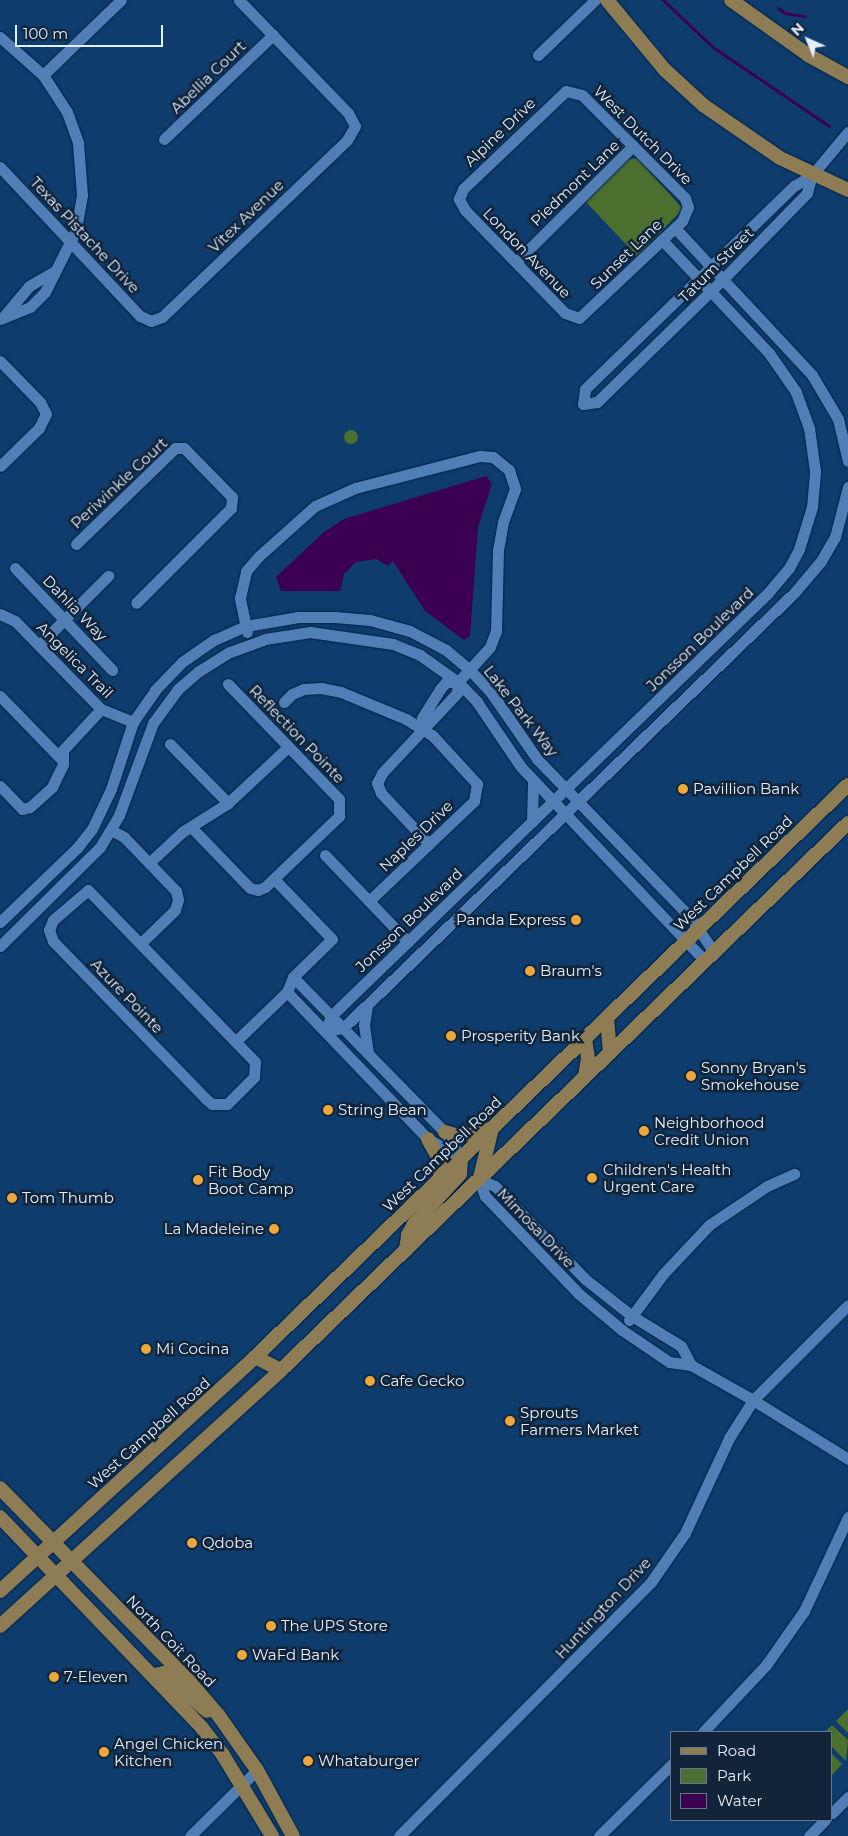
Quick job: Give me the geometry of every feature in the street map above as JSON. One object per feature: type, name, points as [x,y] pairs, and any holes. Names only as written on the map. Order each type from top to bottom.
[{"type":"main road","points":[[606,0],[665,70],[703,105],[759,145],[812,175],[848,190]]},
{"type":"main road","points":[[730,0],[808,55],[848,77]]},
{"type":"main road","name":"West Campbell Road","points":[[0,1591],[255,1357],[848,785]]},
{"type":"main road","points":[[0,1626],[55,1574],[282,1370],[848,823]]},
{"type":"main road","points":[[607,1018],[610,1053]]},
{"type":"main road","points":[[585,1039],[588,1052],[585,1076]]},
{"type":"main road","points":[[445,1132],[460,1136],[492,1128],[480,1179]]},
{"type":"main road","points":[[428,1139],[441,1162],[440,1179],[460,1174],[480,1179]]},
{"type":"main road","points":[[406,1250],[408,1235],[414,1224],[460,1174],[461,1158],[483,1164],[498,1162]]},
{"type":"main road","points":[[255,1357],[282,1370]]},
{"type":"main road","points":[[255,1357],[270,1380]]},
{"type":"main road","name":"North Coit Road","points":[[0,1488],[189,1680],[219,1716],[256,1770],[293,1836]]},
{"type":"main road","points":[[0,1517],[154,1675],[202,1728],[242,1785],[272,1836]]},
{"type":"main road","points":[[154,1675],[164,1673],[205,1710],[219,1716]]},
{"type":"street","points":[[43,75],[122,0]]},
{"type":"street","points":[[239,0],[273,35]]},
{"type":"street","points":[[538,55],[595,0]]},
{"type":"street","name":"Vitex Avenue","points":[[152,321],[162,317],[347,140],[355,126],[348,113],[273,35]]},
{"type":"street","name":"Abellia Court","points":[[164,140],[273,35]]},
{"type":"street","points":[[0,37],[43,75],[67,112],[80,159],[82,195],[70,242],[53,272],[50,284],[38,301],[20,312],[2,318]]},
{"type":"street","name":"West Dutch Drive","points":[[570,91],[582,95],[685,198],[688,208]]},
{"type":"street","name":"Alpine Drive","points":[[460,201],[463,189],[560,95],[570,91]]},
{"type":"street","name":"Tatum Street","points":[[812,175],[807,193],[722,280],[597,402],[584,404],[585,389],[712,268],[794,186],[812,175],[848,132]]},
{"type":"street","name":"Piedmont Lane","points":[[516,262],[633,146]]},
{"type":"street","name":"Texas Pistache Drive","points":[[0,167],[140,316],[152,321]]},
{"type":"street","name":"London Avenue","points":[[460,201],[565,313],[579,318]]},
{"type":"street","name":"Sunset Lane","points":[[579,318],[675,228],[688,208]]},
{"type":"street","points":[[675,228],[800,361],[822,389],[838,419],[848,461]]},
{"type":"street","name":"Jonsson Boulevard","points":[[325,1031],[331,1016],[780,580],[799,549],[812,507],[815,471],[809,428],[786,374],[662,240]]},
{"type":"street","points":[[2,318],[29,286],[53,272]]},
{"type":"street","points":[[618,357],[630,370]]},
{"type":"street","points":[[0,360],[40,402],[46,414],[39,428],[0,466]]},
{"type":"street","name":"Periwinkle Court","points":[[76,544],[175,448],[184,448],[232,497],[231,508],[136,603]]},
{"type":"street","points":[[251,643],[240,598],[246,571],[259,556],[315,506],[355,488],[480,456],[493,457],[509,470],[515,489],[503,522],[498,550],[496,631],[490,647],[458,682],[446,682],[440,690],[422,718],[424,728]]},
{"type":"street","points":[[325,1031],[343,1028],[367,1006],[794,593],[815,569],[834,537],[848,487]]},
{"type":"street","name":"Dahlia Way","points":[[15,568],[66,619],[112,670]]},
{"type":"street","points":[[39,645],[108,576]]},
{"type":"street","points":[[780,580],[794,593]]},
{"type":"street","name":"Angelica Trail","points":[[0,614],[15,621],[101,709],[133,722]]},
{"type":"street","name":"Lake Park Way","points":[[0,922],[77,848],[92,829],[111,789],[133,722],[155,690],[182,662],[214,640],[246,626],[298,617],[370,620],[423,637],[469,669],[508,716],[527,746],[578,802],[700,928],[709,956]]},
{"type":"street","name":"Lake Park Way","points":[[0,946],[83,868],[111,830],[125,801],[142,746],[165,705],[199,671],[251,643],[310,632],[375,640],[420,655],[458,682],[477,702],[533,780],[687,940],[709,956]]},
{"type":"street","name":"Reflection Pointe","points":[[228,684],[339,799],[341,807],[339,816],[274,879]]},
{"type":"street","points":[[284,702],[292,694],[304,688],[328,689],[342,692],[424,728]]},
{"type":"street","points":[[0,696],[62,760]]},
{"type":"street","points":[[0,786],[22,809],[30,807],[52,787],[62,760],[63,750],[101,709]]},
{"type":"street","points":[[424,728],[382,773],[378,783],[381,793],[430,844]]},
{"type":"street","name":"Naples Drive","points":[[369,901],[474,801],[478,788],[473,778],[424,728]]},
{"type":"street","points":[[170,744],[228,803]]},
{"type":"street","points":[[149,863],[174,838],[228,803],[288,746]]},
{"type":"street","points":[[532,822],[533,780]]},
{"type":"street","points":[[111,830],[133,847],[176,891],[178,900],[176,910],[141,943],[236,1041],[287,992],[293,977],[332,940],[274,879],[258,890],[250,888],[192,828]]},
{"type":"street","points":[[325,855],[408,942]]},
{"type":"street","name":"Azure Pointe","points":[[141,943],[88,890],[53,920],[49,930],[53,941],[212,1104],[227,1104],[254,1077],[256,1062],[236,1041]]},
{"type":"street","points":[[447,904],[458,917]]},
{"type":"street","points":[[293,977],[445,1132],[461,1158]]},
{"type":"street","points":[[287,992],[428,1139],[461,1158]]},
{"type":"street","points":[[367,1006],[364,1025],[368,1054]]},
{"type":"street","points":[[382,1092],[397,1083]]},
{"type":"street","points":[[622,1330],[663,1274],[710,1225],[767,1186],[794,1174]]},
{"type":"street","name":"Mimosa Drive","points":[[480,1179],[495,1186],[585,1280],[632,1316],[681,1346],[691,1365]]},
{"type":"street","name":"Mimosa Drive","points":[[480,1179],[485,1196],[560,1274],[622,1330],[669,1362],[691,1365],[753,1400],[848,1460]]},
{"type":"street","points":[[560,1274],[564,1258]]},
{"type":"street","name":"Huntington Drive","points":[[399,1836],[651,1582],[685,1534],[729,1438],[753,1400],[848,1305]]},
{"type":"street","points":[[705,1731],[766,1664],[804,1612],[848,1516]]},
{"type":"street","points":[[599,1836],[670,1766]]},
{"type":"street","points":[[190,1836],[256,1770]]},
{"type":"street","points":[[833,1812],[848,1797]]},
{"type":"street","points":[[809,1836],[824,1821]]},
{"type":"green space","points":[[637,158],[683,209],[637,256],[586,202],[628,160]]},
{"type":"green space","points":[[348,430],[354,430],[358,437],[354,444],[348,444],[344,440],[344,434]]},
{"type":"green space","points":[[848,1709],[848,1733],[836,1721]]},
{"type":"green space","points":[[832,1725],[848,1740],[846,1761],[833,1748],[833,1731],[826,1731]]},
{"type":"green space","points":[[833,1755],[842,1764],[833,1774]]},
{"type":"water","points":[[486,476],[492,484],[478,527],[470,636],[464,640],[425,611],[393,561],[388,566],[376,559],[356,562],[344,574],[340,591],[281,591],[276,577],[324,532],[344,519]]},
{"type":"waterway","points":[[663,0],[714,48],[829,126]]},
{"type":"waterway","points":[[778,8],[785,13],[805,16]]},
{"type":"place","name":"Pavillion Bank","points":[[683,789]]},
{"type":"place","name":"Panda Express","points":[[576,920]]},
{"type":"place","name":"Braum's","points":[[530,971]]},
{"type":"place","name":"Prosperity Bank","points":[[451,1036]]},
{"type":"place","name":"Sonny Bryan's Smokehouse","points":[[691,1076]]},
{"type":"place","name":"String Bean","points":[[328,1110]]},
{"type":"place","name":"Neighborhood Credit Union","points":[[644,1131]]},
{"type":"place","name":"Children's Health Urgent Care","points":[[592,1178]]},
{"type":"place","name":"Fit Body Boot Camp","points":[[198,1180]]},
{"type":"place","name":"Tom Thumb","points":[[12,1198]]},
{"type":"place","name":"La Madeleine","points":[[274,1229]]},
{"type":"place","name":"Mi Cocina","points":[[146,1349]]},
{"type":"place","name":"Cafe Gecko","points":[[370,1381]]},
{"type":"place","name":"Sprouts Farmers Market","points":[[510,1421]]},
{"type":"place","name":"Qdoba","points":[[192,1543]]},
{"type":"place","name":"The UPS Store","points":[[271,1626]]},
{"type":"place","name":"WaFd Bank","points":[[242,1655]]},
{"type":"place","name":"7-Eleven","points":[[54,1677]]},
{"type":"place","name":"Angel Chicken Kitchen","points":[[104,1752]]},
{"type":"place","name":"Whataburger","points":[[308,1761]]}]
